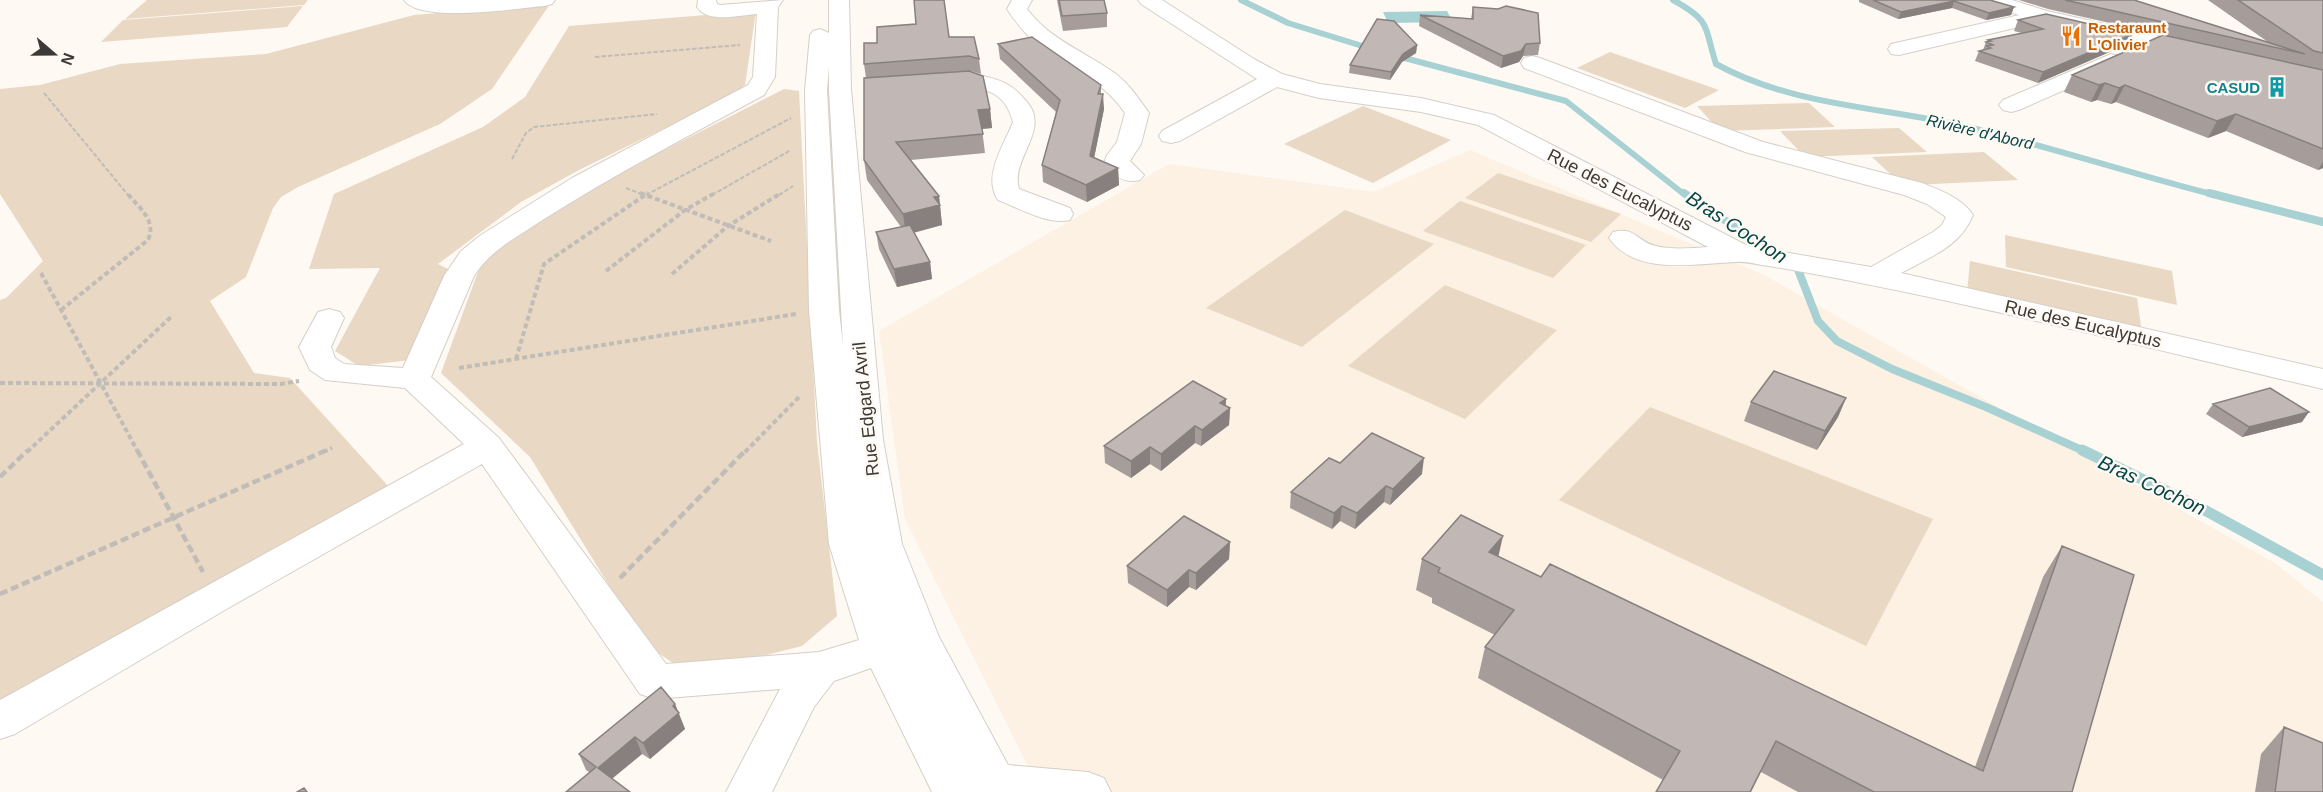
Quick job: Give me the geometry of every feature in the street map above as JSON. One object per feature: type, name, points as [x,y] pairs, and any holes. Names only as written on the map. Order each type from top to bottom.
[{"type":"street","points":[[414,0],[422,5],[448,7],[545,0]]},
{"type":"street","name":"Rue Edgard Avril","points":[[822,0],[840,89],[807,316],[848,544],[900,643],[982,789]]},
{"type":"street","name":"Rue Edgard Avril","points":[[839,0],[840,89],[866,440],[900,643]]},
{"type":"street","points":[[1022,0],[1017,9],[1032,29],[1113,80],[1128,95],[1137,113],[1129,144],[1119,155],[1117,163],[1131,176]]},
{"type":"street","name":"Rue des Eucalyptus","points":[[1148,0],[1246,64],[1274,79],[1319,91],[1454,111],[1486,120],[1740,253],[1875,276],[2323,379]]},
{"type":"street","points":[[1991,0],[2042,16],[2211,54]]},
{"type":"street","points":[[414,379],[459,276],[471,257],[491,241],[581,184],[756,90],[764,77],[770,3],[719,11],[707,7],[707,1]]},
{"type":"street","points":[[1899,49],[2042,16]]},
{"type":"street","points":[[2011,105],[2156,41]]},
{"type":"street","points":[[1532,63],[1754,147],[1913,189],[1936,198],[1960,215],[1954,229],[1943,237],[1875,276]]},
{"type":"street","points":[[1171,136],[1274,79]]},
{"type":"street","points":[[919,83],[971,80],[992,85],[1007,93],[1022,111],[1025,122],[1003,179],[1007,194],[1059,214]]},
{"type":"street","points":[[1623,238],[1642,252],[1658,255],[1699,256],[1740,253]]},
{"type":"street","points":[[329,318],[315,347],[321,363],[336,373],[414,379],[487,446],[655,682],[819,669],[900,643]]},
{"type":"street","points":[[0,721],[487,446]]},
{"type":"street","points":[[749,792],[798,696],[819,669]]},
{"type":"street","points":[[982,789],[1088,792]]},
{"type":"path","points":[[595,57],[767,43]]},
{"type":"path","points":[[44,93],[149,220],[152,231],[148,240],[62,310]]},
{"type":"path","points":[[512,159],[526,133],[534,127],[659,113]]},
{"type":"path","points":[[516,359],[544,264],[645,195],[791,118]]},
{"type":"path","points":[[606,271],[685,210],[792,150]]},
{"type":"path","points":[[672,274],[728,226],[793,186]]},
{"type":"path","points":[[624,187],[771,241]]},
{"type":"path","points":[[42,273],[216,597]]},
{"type":"path","points":[[0,477],[173,315]]},
{"type":"path","points":[[459,368],[807,316]]},
{"type":"path","points":[[0,383],[281,384],[336,373]]},
{"type":"path","points":[[598,599],[791,407],[803,388]]},
{"type":"path","points":[[0,594],[332,448]]},
{"type":"shaded area","points":[[147,0],[308,0],[304,5],[125,19]]},
{"type":"shaded area","points":[[550,4],[492,89],[440,124],[298,187],[281,197],[273,208],[246,277],[210,301],[254,373],[290,378],[389,487],[0,706],[0,300],[6,298],[43,261],[0,194],[0,89],[40,85],[120,64],[266,54],[414,15]]},
{"type":"shaded area","points":[[303,6],[287,27],[101,42],[123,20]]},
{"type":"shaded area","points":[[756,11],[745,85],[738,92],[579,170],[521,202],[438,264],[450,270],[410,360],[359,366],[335,351],[380,268],[309,269],[334,194],[483,127],[525,97],[569,26]]},
{"type":"shaded area","points":[[1610,52],[1719,90],[1685,108],[1577,68]]},
{"type":"shaded area","points":[[784,89],[799,91],[817,442],[837,616],[802,646],[709,669],[673,663],[645,644],[530,457],[441,373],[479,269],[496,251],[519,233],[607,179]]},
{"type":"shaded area","points":[[1809,103],[1835,127],[1720,131],[1697,106]]},
{"type":"shaded area","points":[[1363,106],[1451,140],[1373,183],[1284,144]]},
{"type":"shaded area","points":[[1899,128],[1927,152],[1805,157],[1780,131]]},
{"type":"shaded area","points":[[1470,150],[1764,275],[2275,563],[2323,602],[2323,792],[1051,792],[1033,777],[905,519],[879,331],[1169,164],[1374,192]]},
{"type":"shaded area","points":[[1984,152],[2018,180],[1911,185],[1899,182],[1872,157]]},
{"type":"shaded area","points":[[1498,173],[1621,214],[1591,242],[1465,198]]},
{"type":"shaded area","points":[[1460,201],[1586,245],[1553,278],[1423,231]]},
{"type":"shaded area","points":[[1345,210],[1434,244],[1302,347],[1206,308]]},
{"type":"shaded area","points":[[2005,235],[2172,271],[2177,305],[2006,267]]},
{"type":"shaded area","points":[[1970,261],[2137,298],[2142,333],[1967,293]]},
{"type":"shaded area","points":[[1445,285],[1557,330],[1465,419],[1348,366]]},
{"type":"shaded area","points":[[1650,407],[1933,519],[1866,646],[1559,500]]},
{"type":"water","points":[[1447,11],[1453,22],[1388,23],[1383,12]]},
{"type":"building","points":[[914,0],[944,0],[949,37],[974,37],[979,59],[969,56],[864,64],[864,43],[877,43],[877,27],[916,24]]},
{"type":"building","points":[[1059,0],[1104,0],[1107,13],[1062,16]]},
{"type":"building","points":[[1873,0],[1990,0],[2014,7],[1989,13],[1954,1],[1901,12]]},
{"type":"building","points":[[2065,0],[2134,0],[2305,54]]},
{"type":"building","points":[[2238,0],[2323,0],[2323,53],[2314,51]]},
{"type":"building","points":[[1506,6],[1538,13],[1540,43],[1526,44],[1521,51],[1503,56],[1420,15],[1473,19],[1473,7],[1498,9]]},
{"type":"building","points":[[2046,14],[2133,34],[2043,72],[1979,51],[1991,48],[1987,46],[1993,45],[1986,42],[1991,41],[1988,40],[2043,29],[2018,20]]},
{"type":"building","points":[[1377,19],[1394,21],[1417,45],[1403,54],[1391,72],[1350,65]]},
{"type":"building","points":[[2163,35],[2323,70],[2323,149],[2236,114],[2217,121],[2125,85],[2119,88],[2105,83],[2099,85],[2072,75]]},
{"type":"building","points":[[1032,37],[1101,85],[1098,94],[1103,94],[1090,156],[1118,168],[1086,185],[1042,165],[1060,100],[998,44]]},
{"type":"building","points":[[969,71],[983,76],[990,109],[978,110],[983,134],[896,142],[939,196],[934,197],[940,205],[903,214],[864,160],[864,78]]},
{"type":"building","points":[[910,225],[930,262],[894,269],[876,232]]},
{"type":"building","points":[[1774,371],[1846,398],[1825,431],[1751,402]]},
{"type":"building","points":[[1193,381],[1226,399],[1220,403],[1230,408],[1202,430],[1195,426],[1161,454],[1150,447],[1131,461],[1104,446]]},
{"type":"building","points":[[2270,388],[2309,412],[2249,427],[2213,404]]},
{"type":"building","points":[[1372,433],[1424,458],[1393,489],[1386,486],[1357,513],[1342,506],[1334,513],[1291,492],[1329,458],[1340,463]]},
{"type":"building","points":[[1461,515],[1503,536],[1489,552],[1541,577],[1550,564],[1983,771],[2062,546],[2134,575],[2072,792],[1874,792],[1776,741],[1750,792],[1656,792],[1680,751],[1485,647],[1514,610],[1438,572],[1440,568],[1422,559]]},
{"type":"building","points":[[1184,516],[1230,542],[1196,573],[1189,570],[1167,590],[1127,566]]},
{"type":"building","points":[[661,687],[675,704],[673,706],[679,713],[643,743],[635,737],[598,768],[630,792],[566,792],[596,767],[579,754]]},
{"type":"building","points":[[2284,727],[2323,743],[2323,792],[2275,792]]},
{"type":"waterway","name":"Bras Cochon","points":[[1241,0],[1288,23],[1372,49]]},
{"type":"waterway","name":"Rivière d'Abord","points":[[1673,0],[1686,7],[1701,20],[1705,26],[1716,64],[1745,78],[1807,97],[1968,127],[2215,195]]},
{"type":"waterway","name":"Bras Cochon","points":[[1397,56],[1566,101],[1685,195]]},
{"type":"waterway","name":"Bras Cochon","points":[[1684,193],[1777,255]]},
{"type":"waterway","name":"Rivière d'Abord","points":[[2209,193],[2323,222]]},
{"type":"waterway","name":"Bras Cochon","points":[[1791,263],[1797,267],[1818,321],[1837,341],[1892,369],[1986,407],[2086,452]]},
{"type":"waterway","name":"Bras Cochon","points":[[2082,450],[2199,507],[2323,575]]},
{"type":"place","name":"Restaraunt L'Olivier","points":[[2071,36]]},
{"type":"place","name":"CASUD","points":[[2277,87]]}]
